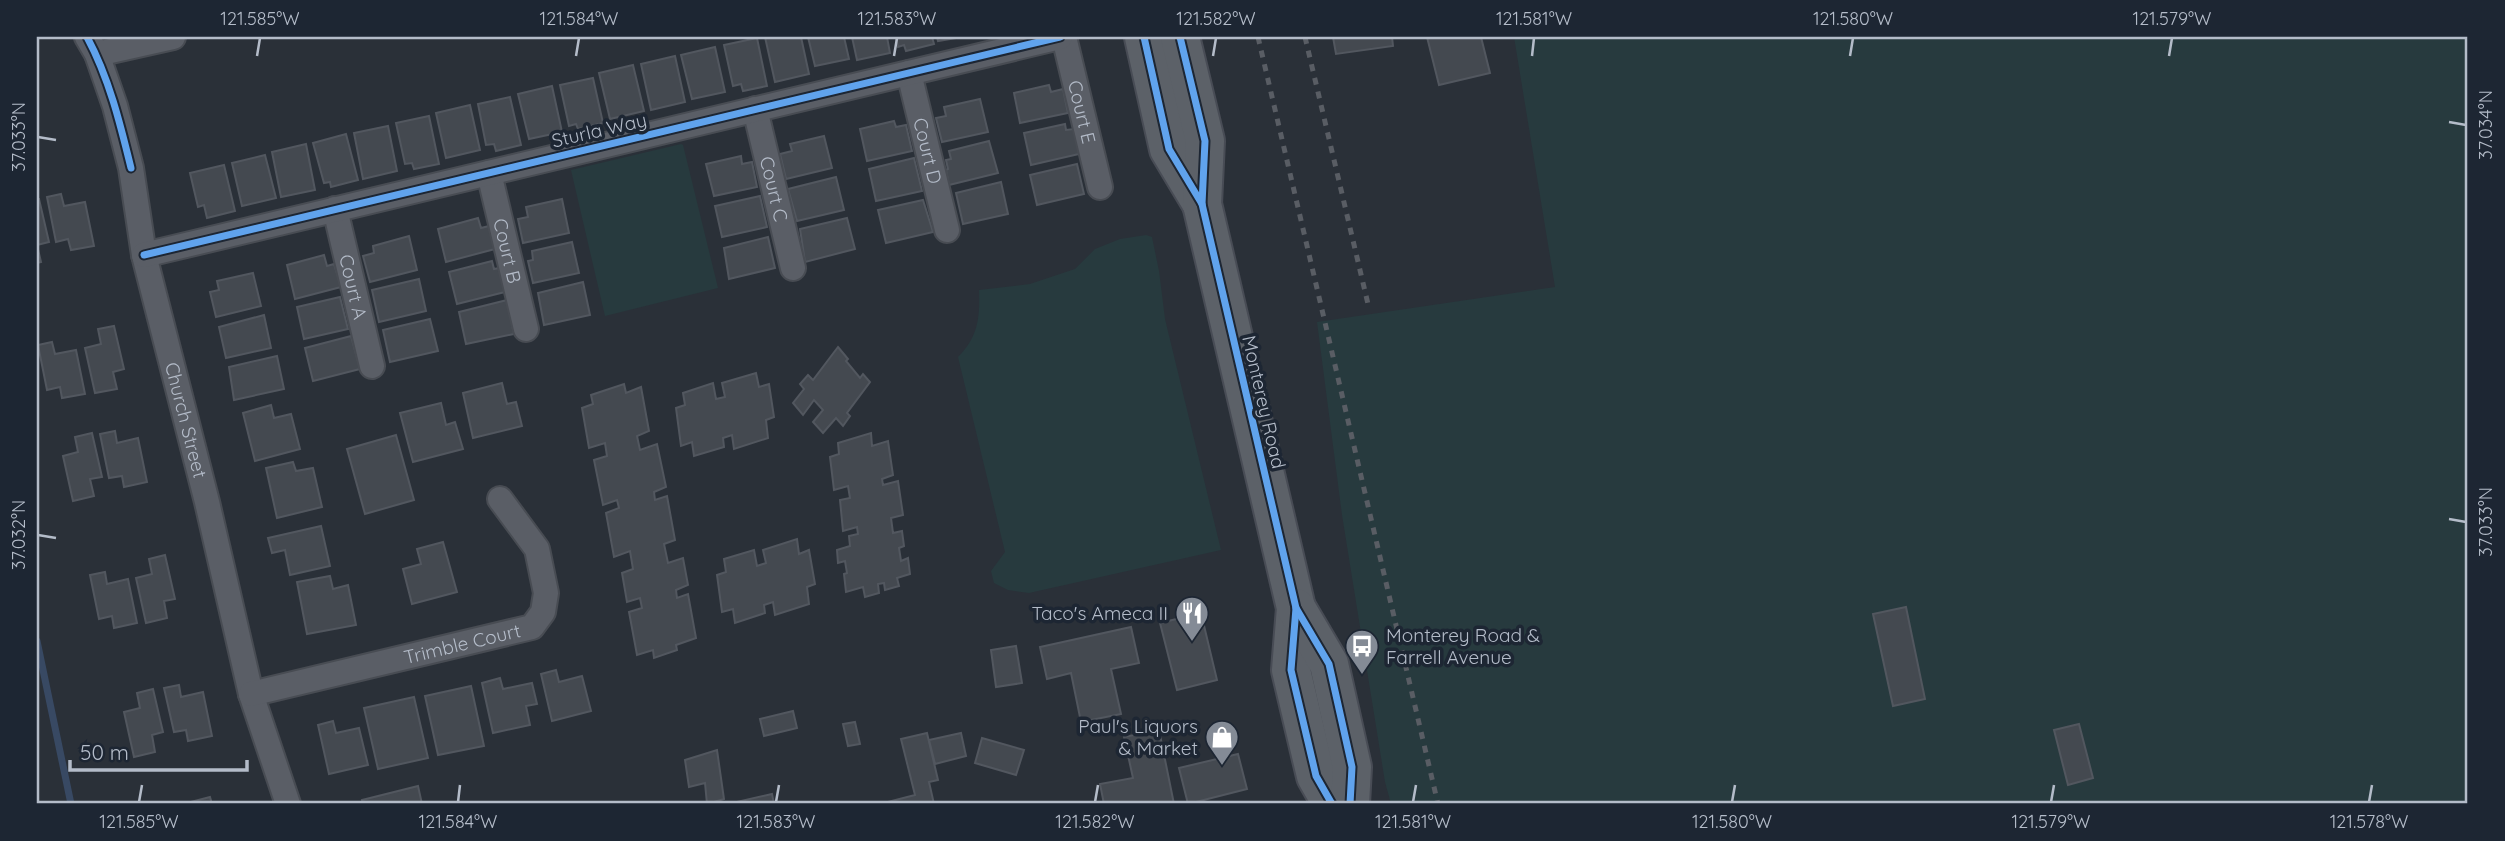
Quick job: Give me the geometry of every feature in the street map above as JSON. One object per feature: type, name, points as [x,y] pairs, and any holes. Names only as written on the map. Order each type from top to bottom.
[{"type":"main road","name":"Monterey Road","points":[[1144,37],[1169,149],[1202,204]]},
{"type":"main road","name":"Monterey Road","points":[[1180,37],[1205,141],[1202,204],[1296,608],[1292,670],[1316,776],[1332,804]]},
{"type":"main road","name":"Monterey Road","points":[[1296,608],[1329,664],[1352,767],[1350,804]]},
{"type":"street","points":[[92,46],[173,37]]},
{"type":"street","name":"Sturla Way","points":[[144,255],[1062,37]]},
{"type":"street","name":"Court E","points":[[1062,37],[1100,187]]},
{"type":"street","name":"Church Street","points":[[92,46],[116,106],[131,168],[144,255],[207,502],[251,694],[288,804]]},
{"type":"street","name":"Court D","points":[[909,73],[947,230]]},
{"type":"street","name":"Court C","points":[[755,109],[793,268]]},
{"type":"street","name":"Court B","points":[[489,173],[526,329]]},
{"type":"street","name":"Court A","points":[[335,209],[372,366]]},
{"type":"street","name":"Trimble Court","points":[[251,694],[532,626],[543,612],[546,593],[537,549],[500,499]]},
{"type":"green space","points":[[1514,37],[2468,37],[2468,804],[1391,804],[1385,782],[1342,515],[1317,322],[1555,287]]},
{"type":"green space","points":[[681,144],[718,288],[605,316],[571,170]]},
{"type":"green space","points":[[1146,235],[1152,237],[1165,319],[1221,550],[1029,593],[1008,590],[994,583],[991,571],[1005,552],[958,357],[974,334],[979,309],[979,290],[1030,284],[1075,269],[1095,249],[1120,239]]},
{"type":"building","points":[[765,37],[801,37],[809,74],[775,82]]},
{"type":"building","points":[[808,37],[844,37],[849,59],[815,66]]},
{"type":"building","points":[[852,37],[887,37],[890,53],[857,60]]},
{"type":"building","points":[[896,37],[932,37],[934,44],[906,51],[904,45],[898,47]]},
{"type":"building","points":[[937,37],[962,37],[938,41]]},
{"type":"building","points":[[1333,37],[1392,37],[1393,46],[1336,54]]},
{"type":"building","points":[[1427,37],[1481,37],[1490,73],[1439,85]]},
{"type":"building","points":[[757,38],[767,86],[743,91],[741,84],[733,86],[724,45]]},
{"type":"building","points":[[715,47],[725,92],[692,99],[681,55]]},
{"type":"building","points":[[675,56],[685,102],[651,110],[641,64]]},
{"type":"building","points":[[633,65],[644,111],[610,119],[599,73]]},
{"type":"building","points":[[593,78],[603,123],[578,129],[576,124],[569,126],[560,85]]},
{"type":"building","points":[[1049,85],[1051,92],[1063,89],[1068,113],[1020,123],[1014,93]]},
{"type":"building","points":[[552,86],[562,132],[529,139],[518,94]]},
{"type":"building","points":[[510,97],[521,145],[496,151],[494,144],[486,145],[478,104]]},
{"type":"building","points":[[980,99],[988,132],[942,142],[936,118],[946,116],[944,107]]},
{"type":"building","points":[[470,105],[480,150],[446,158],[436,113]]},
{"type":"building","points":[[429,116],[439,164],[414,169],[412,163],[405,164],[396,123]]},
{"type":"building","points":[[894,121],[896,127],[906,125],[912,151],[867,161],[860,129]]},
{"type":"building","points":[[1065,124],[1066,130],[1074,129],[1079,154],[1031,165],[1024,133]]},
{"type":"building","points":[[388,126],[397,171],[363,179],[354,133]]},
{"type":"building","points":[[346,134],[358,180],[331,187],[330,182],[324,183],[313,143]]},
{"type":"building","points":[[824,136],[832,168],[786,179],[780,154],[792,151],[790,144]]},
{"type":"building","points":[[989,141],[998,173],[949,185],[946,160],[951,159],[949,151]]},
{"type":"building","points":[[306,144],[315,190],[281,197],[272,152]]},
{"type":"building","points":[[265,155],[276,198],[242,206],[232,163]]},
{"type":"building","points":[[741,156],[742,164],[752,162],[757,187],[714,196],[706,164]]},
{"type":"building","points":[[914,158],[922,191],[876,201],[869,169]]},
{"type":"building","points":[[1077,164],[1084,194],[1037,205],[1030,175]]},
{"type":"building","points":[[224,165],[235,211],[207,218],[204,205],[198,207],[190,173]]},
{"type":"building","points":[[836,177],[844,210],[797,221],[788,189]]},
{"type":"building","points":[[1001,182],[1008,214],[963,224],[956,193]]},
{"type":"building","points":[[61,194],[64,206],[85,202],[94,246],[71,250],[68,239],[56,242],[47,197]]},
{"type":"building","points":[[760,196],[767,227],[722,237],[715,206]]},
{"type":"building","points":[[37,199],[49,242],[37,245]]},
{"type":"building","points":[[562,199],[569,233],[523,243],[518,219],[528,217],[526,207]]},
{"type":"building","points":[[923,200],[933,232],[886,243],[878,210]]},
{"type":"building","points":[[478,218],[481,228],[489,226],[495,249],[446,262],[438,229]]},
{"type":"building","points":[[847,218],[855,249],[805,262],[800,229]]},
{"type":"building","points":[[409,236],[417,270],[370,282],[363,256],[374,253],[373,246]]},
{"type":"building","points":[[768,237],[775,268],[729,279],[724,248]]},
{"type":"building","points":[[572,242],[579,273],[533,283],[528,261],[533,260],[532,251]]},
{"type":"building","points":[[37,245],[41,262],[37,263]]},
{"type":"building","points":[[324,255],[327,266],[334,264],[341,287],[295,299],[287,265]]},
{"type":"building","points":[[492,261],[494,269],[499,268],[505,292],[457,304],[449,272]]},
{"type":"building","points":[[253,273],[261,306],[216,317],[210,292],[219,290],[217,281]]},
{"type":"building","points":[[419,279],[426,311],[379,322],[372,290]]},
{"type":"building","points":[[583,282],[590,315],[544,325],[538,293]]},
{"type":"building","points":[[340,297],[348,329],[304,339],[297,307]]},
{"type":"building","points":[[507,300],[514,334],[466,344],[459,312]]},
{"type":"building","points":[[264,315],[271,348],[226,358],[219,327]]},
{"type":"building","points":[[430,319],[438,351],[390,362],[383,330]]},
{"type":"building","points":[[114,326],[124,369],[113,372],[117,389],[95,393],[85,348],[101,344],[98,329]]},
{"type":"building","points":[[351,336],[360,369],[313,381],[305,348]]},
{"type":"building","points":[[52,342],[55,354],[76,350],[85,394],[62,398],[60,387],[47,390],[38,345]]},
{"type":"building","points":[[838,347],[860,378],[863,374],[870,382],[847,413],[850,416],[843,426],[836,418],[823,433],[813,422],[823,410],[814,400],[803,415],[793,403],[804,389],[800,384],[808,375],[813,380]]},
{"type":"building","points":[[277,356],[284,389],[234,400],[229,367]]},
{"type":"building","points":[[756,373],[759,387],[769,384],[774,417],[766,420],[768,438],[734,449],[732,435],[723,438],[724,447],[694,456],[692,442],[681,446],[676,408],[685,405],[683,393],[713,383],[716,399],[725,397],[722,383]]},
{"type":"building","points":[[502,383],[507,404],[516,402],[522,426],[473,438],[463,393]]},
{"type":"building","points":[[624,384],[626,393],[641,387],[649,431],[637,436],[640,450],[657,444],[666,487],[654,492],[655,500],[667,496],[675,540],[664,544],[668,563],[683,558],[688,585],[676,590],[677,598],[688,594],[696,638],[676,645],[677,650],[654,658],[653,650],[637,655],[629,612],[642,608],[640,598],[627,602],[622,573],[633,569],[630,551],[614,557],[606,513],[619,508],[617,500],[603,505],[594,460],[607,456],[605,443],[589,448],[582,408],[593,404],[591,395]]},
{"type":"building","points":[[441,403],[446,425],[455,422],[463,449],[413,462],[400,413]]},
{"type":"building","points":[[271,405],[274,418],[291,414],[300,449],[255,461],[243,413]]},
{"type":"building","points":[[115,431],[117,443],[138,438],[147,482],[124,487],[122,476],[109,478],[100,434]]},
{"type":"building","points":[[92,433],[102,477],[90,479],[94,496],[73,501],[63,456],[78,452],[75,437]]},
{"type":"building","points":[[871,433],[872,446],[888,441],[893,475],[882,479],[883,485],[898,481],[903,515],[891,518],[893,533],[902,531],[904,546],[899,548],[901,561],[908,558],[910,574],[897,578],[899,586],[885,590],[884,583],[878,584],[879,593],[865,597],[863,587],[846,592],[845,561],[838,563],[837,550],[850,546],[849,536],[858,534],[857,527],[843,531],[840,500],[850,498],[848,486],[834,490],[830,457],[839,454],[838,443]]},
{"type":"building","points":[[396,435],[414,500],[365,514],[347,449]]},
{"type":"building","points":[[293,462],[296,471],[313,468],[322,507],[277,518],[266,468]]},
{"type":"building","points":[[321,526],[330,566],[290,575],[285,550],[272,553],[268,538]]},
{"type":"building","points":[[797,539],[799,554],[809,550],[815,584],[807,587],[809,604],[775,615],[773,602],[764,605],[765,613],[735,623],[733,609],[722,612],[717,575],[726,572],[724,559],[754,550],[757,566],[766,563],[763,550]]},
{"type":"building","points":[[443,542],[457,592],[412,604],[403,569],[421,564],[417,549]]},
{"type":"building","points":[[165,555],[175,599],[164,601],[167,618],[146,623],[136,578],[152,574],[149,559]]},
{"type":"building","points":[[105,572],[107,584],[128,579],[137,623],[114,628],[112,616],[99,619],[90,575]]},
{"type":"building","points":[[330,576],[333,589],[348,585],[356,625],[307,634],[297,582]]},
{"type":"building","points":[[1906,607],[1925,699],[1893,706],[1873,614]]},
{"type":"building","points":[[1201,613],[1217,680],[1177,690],[1160,623]]},
{"type":"building","points":[[1131,627],[1139,663],[1111,669],[1121,714],[1081,722],[1071,673],[1047,679],[1040,647]]},
{"type":"building","points":[[1016,646],[1022,683],[996,687],[991,650]]},
{"type":"building","points":[[556,670],[559,682],[582,676],[591,711],[552,721],[541,674]]},
{"type":"building","points":[[500,678],[503,689],[532,683],[537,704],[526,706],[530,725],[493,733],[482,683]]},
{"type":"building","points":[[179,685],[181,697],[203,692],[212,736],[188,741],[186,730],[174,732],[164,688]]},
{"type":"building","points":[[471,686],[484,746],[438,755],[425,696]]},
{"type":"building","points":[[153,689],[163,732],[152,735],[155,752],[134,757],[124,712],[140,708],[137,693]]},
{"type":"building","points":[[414,697],[428,758],[378,769],[364,708]]},
{"type":"building","points":[[793,711],[797,728],[764,736],[760,719]]},
{"type":"building","points":[[333,721],[336,733],[359,728],[368,765],[329,774],[318,725]]},
{"type":"building","points":[[855,722],[860,744],[848,746],[843,724]]},
{"type":"building","points":[[2079,724],[2093,778],[2068,785],[2054,730]]},
{"type":"building","points":[[1159,730],[1174,804],[1104,804],[1100,784],[1133,778],[1124,737]]},
{"type":"building","points":[[927,733],[938,780],[929,782],[934,804],[880,804],[915,795],[901,739]]},
{"type":"building","points":[[961,733],[966,756],[935,764],[929,740]]},
{"type":"building","points":[[982,738],[1024,750],[1016,775],[975,763]]},
{"type":"building","points":[[717,750],[724,799],[707,804],[705,783],[689,787],[685,760]]},
{"type":"building","points":[[1238,754],[1247,789],[1188,804],[1179,768]]},
{"type":"building","points":[[418,786],[422,804],[363,804],[362,800]]},
{"type":"building","points":[[772,794],[774,804],[732,804],[732,803]]},
{"type":"building","points":[[210,797],[212,804],[183,804]]},
{"type":"waterway","points":[[37,641],[71,804]]},
{"type":"railway","points":[[1258,37],[1438,804]]},
{"type":"railway","points":[[1305,37],[1368,304]]},
{"type":"cycle path","points":[[87,37],[108,85],[131,168]]},
{"type":"cycle path","points":[[144,255],[1060,37]]},
{"type":"cycle path","points":[[1144,37],[1169,149],[1202,204]]},
{"type":"cycle path","points":[[1180,37],[1205,141],[1202,204],[1296,608],[1291,670],[1316,776],[1332,804]]},
{"type":"cycle path","points":[[1296,608],[1329,664],[1352,767],[1350,804]]},
{"type":"place","name":"Taco's Ameca II","points":[[1192,643]]},
{"type":"place","name":"Monterey Road & Farrell Avenue","points":[[1362,676]]},
{"type":"place","name":"Paul's Liquors & Market","points":[[1222,767]]}]
